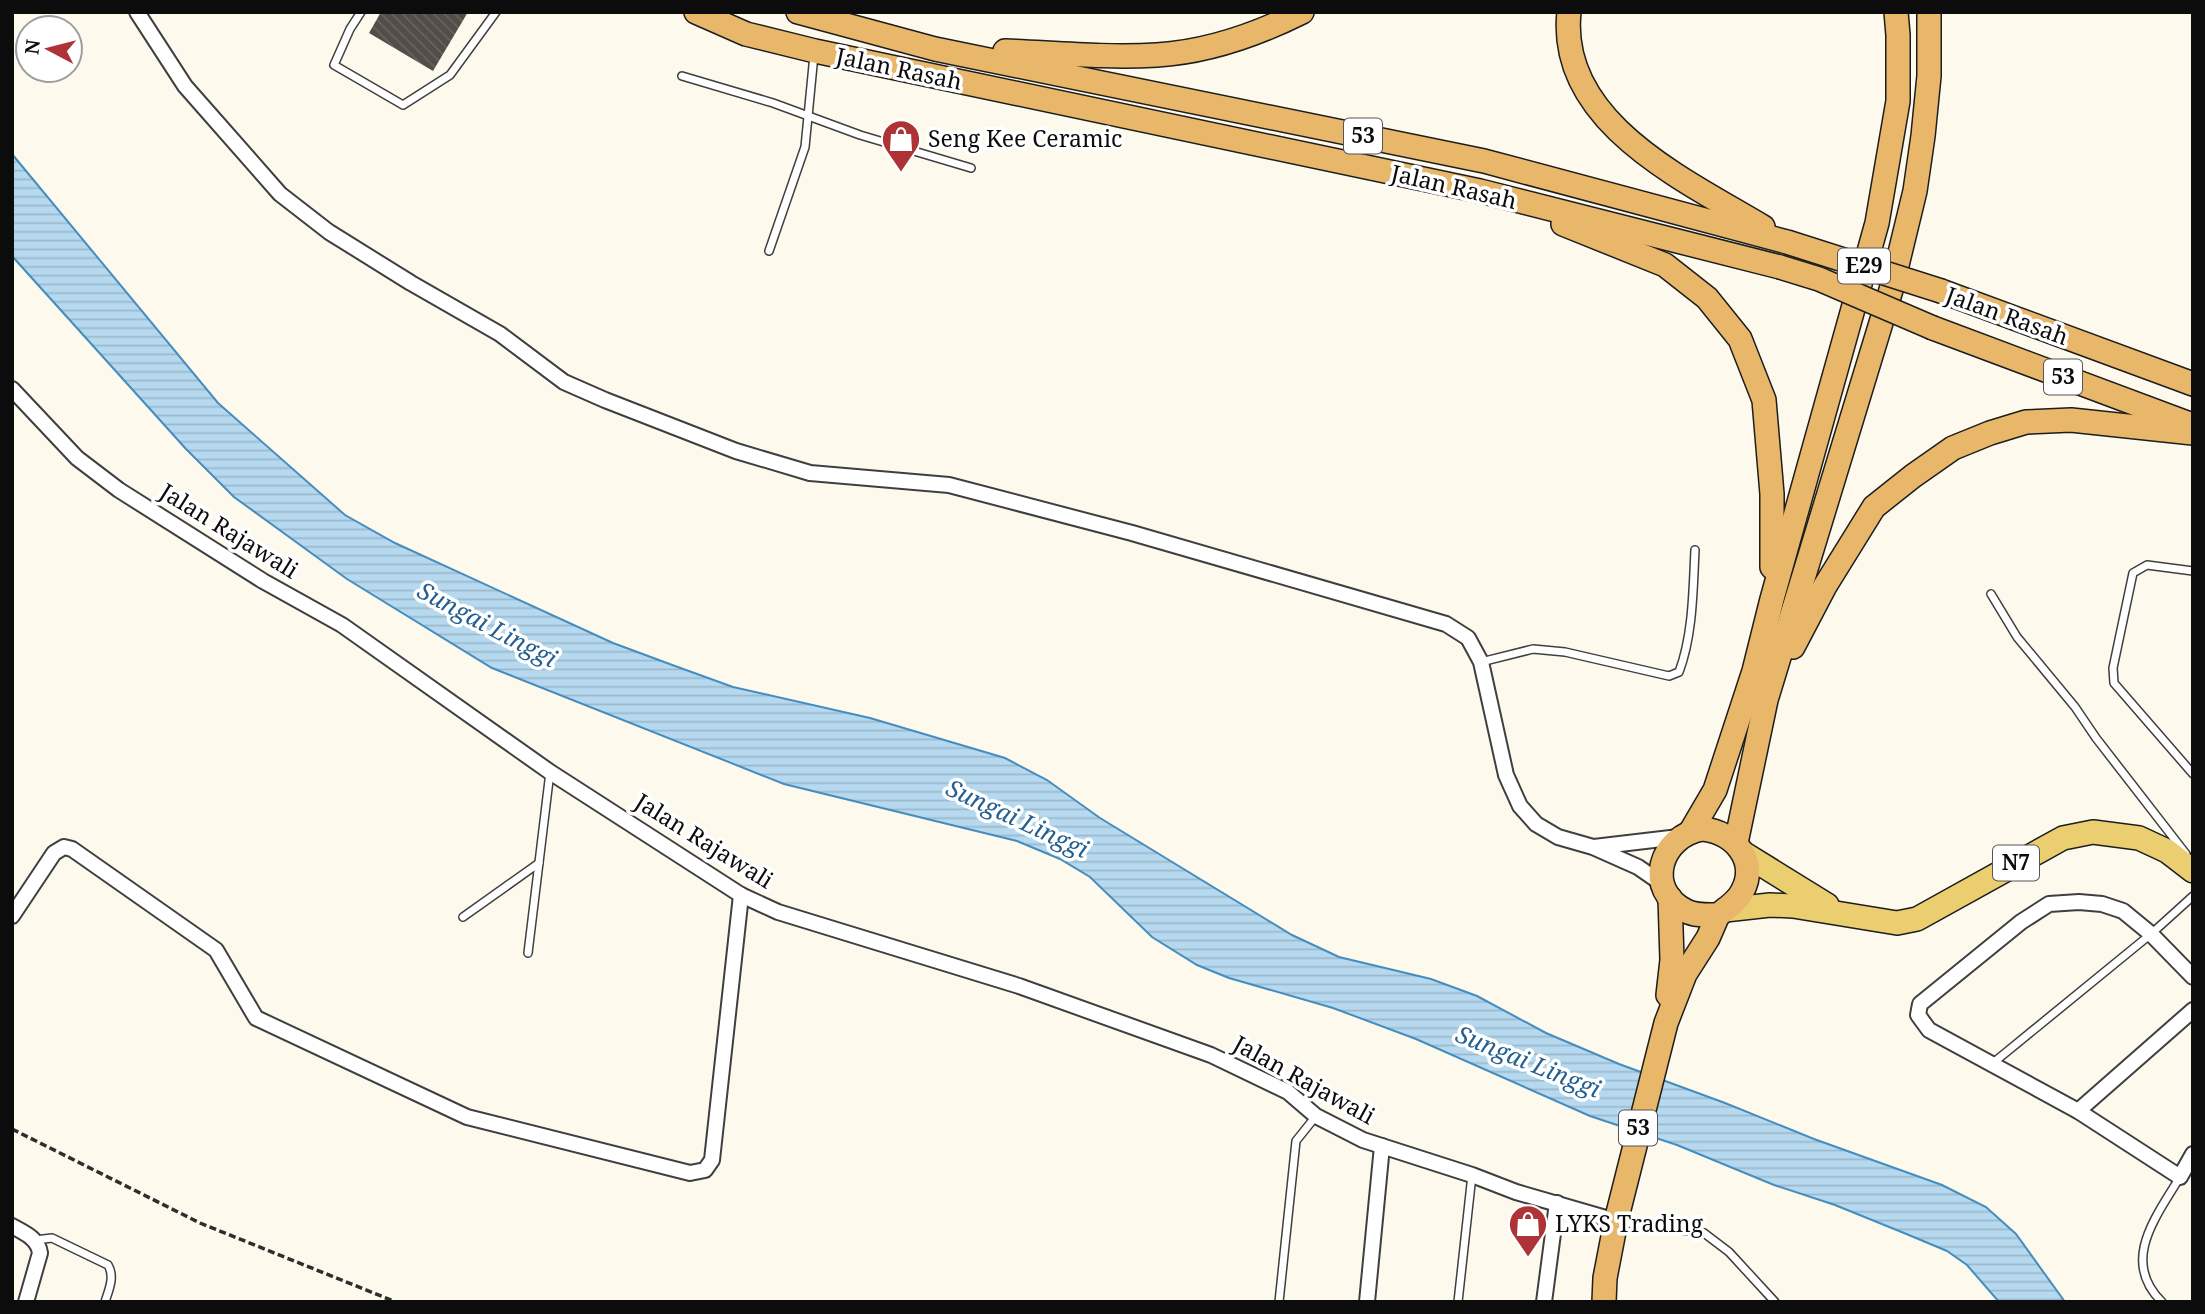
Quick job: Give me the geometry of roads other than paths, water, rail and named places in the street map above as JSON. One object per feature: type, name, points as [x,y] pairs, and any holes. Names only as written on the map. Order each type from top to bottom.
[{"type":"highway","name":"Jalan Rasah","points":[[696,12],[746,34],[815,51],[1480,191],[1780,267],[1819,279],[1933,328],[2193,426]]},
{"type":"highway","name":"Jalan Rasah","points":[[798,12],[935,48],[1484,161],[1787,242],[1941,291],[2193,384]]},
{"type":"highway","points":[[935,48],[1159,55],[1197,49],[1245,36],[1302,12]]},
{"type":"highway","points":[[1569,12],[1571,57],[1582,86],[1602,116],[1639,149],[1787,242]]},
{"type":"highway","points":[[1772,598],[1877,223],[1898,101],[1896,12]]},
{"type":"highway","points":[[1766,700],[1891,290],[1915,191],[1929,76],[1929,12]]},
{"type":"highway","points":[[1480,191],[1665,265],[1707,298],[1740,339],[1764,400],[1772,494],[1772,598]]},
{"type":"highway","points":[[1766,700],[1825,586],[1874,507],[1953,448],[2026,422],[2071,420],[2193,433]]},
{"type":"highway","name":"53","points":[[1666,1023],[1672,960],[1667,891],[1661,872],[1664,859],[1670,847],[1685,834],[1715,790],[1754,671],[1772,598]]},
{"type":"highway","name":"53","points":[[1604,1302],[1605,1278],[1616,1221],[1666,1023],[1685,974],[1722,913],[1743,891],[1747,879],[1747,866],[1740,848],[1766,700]]},
{"type":"highway","points":[[1685,834],[1715,830],[1727,835],[1740,848]]},
{"type":"highway","points":[[1667,891],[1678,906],[1689,912],[1722,913]]},
{"type":"main road","name":"N7","points":[[1722,913],[1770,905],[1839,912],[1897,923],[1917,919],[2063,838],[2093,832],[2139,838],[2167,851],[2193,871]]},
{"type":"main road","name":"N7","points":[[1740,848],[1839,912]]},
{"type":"street","points":[[136,12],[184,86],[280,194],[329,232],[500,334],[564,382],[736,452],[810,473],[949,485],[1132,533],[1446,624],[1468,638],[1481,662],[1506,775],[1520,806],[1536,824],[1558,837],[1593,847],[1639,867],[1667,891]]},
{"type":"street","name":"Jalan Rajawali","points":[[12,389],[77,458],[119,490],[264,581],[342,625],[550,772],[741,895],[778,912],[1019,986],[1211,1055],[1288,1092],[1316,1116],[1363,1140],[1516,1192],[1616,1221]]},
{"type":"street","points":[[1593,847],[1685,834]]},
{"type":"street","points":[[12,916],[54,853],[64,847],[72,849],[216,950],[256,1018],[467,1117],[691,1173],[705,1170],[712,1160],[741,895]]},
{"type":"street","points":[[2193,977],[2151,934],[2123,911],[2102,904],[2049,904],[2021,922],[1920,1003],[1918,1015],[1929,1030],[2078,1111],[2180,1177],[2193,1154]]},
{"type":"street","points":[[2078,1111],[2193,1010]]},
{"type":"street","points":[[1367,1302],[1382,1146]]},
{"type":"street","points":[[1544,1302],[1557,1203]]},
{"type":"street","points":[[12,1226],[39,1246],[40,1253],[26,1302]]},
{"type":"lane","points":[[361,12],[334,65],[403,106],[450,75],[496,12]]},
{"type":"lane","points":[[769,251],[804,147],[815,51]]},
{"type":"lane","points":[[682,76],[971,169]]},
{"type":"lane","points":[[1481,662],[1533,649],[1565,652],[1669,676],[1679,672],[1684,659],[1695,550]]},
{"type":"lane","points":[[2193,571],[2147,565],[2133,573],[2113,667],[2114,682],[2193,774]]},
{"type":"lane","points":[[1991,594],[2017,637],[2075,707],[2193,862]]},
{"type":"lane","points":[[528,953],[550,772]]},
{"type":"lane","points":[[463,917],[540,863]]},
{"type":"lane","points":[[1993,1063],[2151,934],[2193,896]]},
{"type":"lane","points":[[1279,1302],[1296,1141],[1316,1116]]},
{"type":"lane","points":[[1458,1302],[1472,1175]]},
{"type":"lane","points":[[2162,1302],[2151,1291],[2141,1265],[2147,1231],[2180,1177]]},
{"type":"lane","points":[[1616,1221],[1704,1233],[1729,1252],[1776,1302]]},
{"type":"lane","points":[[34,1240],[52,1238],[108,1265],[112,1278],[105,1302]]},
{"type":"water","name":"Sungai Linggi","points":[[12,154],[218,403],[345,515],[395,543],[613,643],[733,687],[870,718],[1005,758],[1047,780],[1100,818],[1292,935],[1339,957],[1431,979],[1477,996],[1546,1033],[1619,1064],[1942,1185],[1986,1207],[2016,1234],[2065,1302],[1999,1302],[1967,1265],[1947,1251],[1677,1145],[1590,1116],[1416,1039],[1333,1008],[1229,978],[1197,965],[1152,937],[1090,877],[1060,859],[1017,841],[784,784],[492,668],[347,579],[234,497],[186,449],[12,256]]},
{"type":"place","name":"Seng Kee Ceramic","points":[[901,173]]},
{"type":"place","name":"LYKS Trading","points":[[1528,1258]]}]
